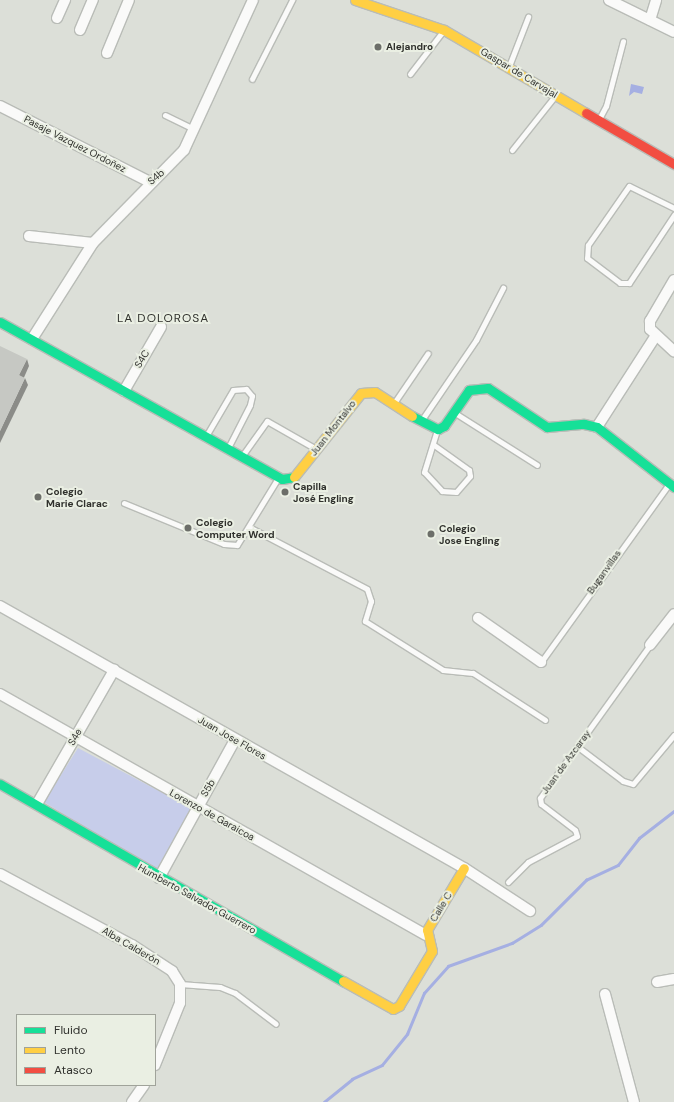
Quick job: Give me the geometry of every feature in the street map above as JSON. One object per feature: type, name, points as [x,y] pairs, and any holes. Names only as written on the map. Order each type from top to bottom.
[{"type":"street","points":[[57,18],[65,0]]},
{"type":"street","points":[[80,30],[93,0]]},
{"type":"street","points":[[107,53],[129,0]]},
{"type":"street","name":"S4b","points":[[32,339],[93,243],[150,182],[178,159],[194,129],[253,0]]},
{"type":"street","name":"Gaspar de Carvajal","points":[[355,0],[444,30],[509,66],[674,164]]},
{"type":"street","points":[[610,0],[674,32]]},
{"type":"street","points":[[650,20],[656,0]]},
{"type":"street","name":"Pasaje Vazquez Ordoñez","points":[[0,106],[150,182]]},
{"type":"street","points":[[29,236],[93,243]]},
{"type":"street","points":[[674,280],[650,321],[653,333],[674,351]]},
{"type":"street","points":[[0,322],[228,448],[278,478]]},
{"type":"street","name":"S4C","points":[[124,390],[162,327]]},
{"type":"street","points":[[597,427],[653,333]]},
{"type":"street","points":[[438,429],[454,413],[469,390],[477,386],[488,388],[547,427],[584,424],[597,427],[671,486]]},
{"type":"street","name":"Juan Montalvo","points":[[278,478],[290,480],[296,476],[361,393],[375,392],[420,422],[438,429]]},
{"type":"street","name":"Juan Jose Flores","points":[[0,606],[464,868],[530,910]]},
{"type":"street","name":"Juan de Azcaray","points":[[650,645],[674,614]]},
{"type":"street","points":[[478,618],[541,662]]},
{"type":"street","name":"S4e","points":[[37,804],[114,670]]},
{"type":"street","name":"Lorenzo de Garaicoa","points":[[0,694],[426,935]]},
{"type":"street","name":"S5b","points":[[159,878],[197,806],[235,740]]},
{"type":"street","name":"Humberto Salvador Guerrero","points":[[0,784],[37,804],[159,878],[397,1008],[432,952],[426,935]]},
{"type":"street","name":"Calle C","points":[[426,935],[464,868]]},
{"type":"street","name":"Alba Calderón","points":[[0,874],[162,964],[180,984]]},
{"type":"street","points":[[658,982],[674,979]]},
{"type":"street","points":[[156,1063],[180,1003],[180,984]]},
{"type":"street","points":[[605,994],[634,1102]]},
{"type":"street","points":[[132,1102],[143,1086]]},
{"type":"lane","points":[[252,79],[292,0]]},
{"type":"lane","points":[[509,66],[528,18]]},
{"type":"lane","points":[[410,74],[444,30]]},
{"type":"lane","points":[[599,120],[606,106],[623,41]]},
{"type":"lane","points":[[512,150],[556,95]]},
{"type":"lane","points":[[165,115],[194,129]]},
{"type":"lane","points":[[674,208],[629,186],[588,245],[587,258],[620,283],[629,283],[674,214]]},
{"type":"lane","points":[[420,422],[476,340],[503,288]]},
{"type":"lane","points":[[394,404],[428,353]]},
{"type":"lane","points":[[205,436],[233,390],[246,388],[252,396],[250,405],[228,448]]},
{"type":"lane","points":[[454,413],[537,465]]},
{"type":"lane","points":[[242,457],[267,421],[317,449]]},
{"type":"lane","points":[[434,445],[470,470],[470,476],[456,492],[442,491],[424,472],[438,429]]},
{"type":"lane","points":[[124,503],[231,546],[237,545],[278,478]]},
{"type":"lane","name":"Buganvillas","points":[[541,662],[671,486]]},
{"type":"lane","points":[[249,527],[366,589],[371,601],[365,621],[443,670],[473,673],[545,720]]},
{"type":"lane","name":"Juan de Azcaray","points":[[508,882],[528,862],[577,836],[575,830],[542,804],[540,798],[650,645]]},
{"type":"lane","points":[[578,746],[623,781],[633,784],[674,735]]},
{"type":"lane","points":[[180,984],[220,987],[235,993],[276,1024]]},
{"type":"shaded area","points":[[78,748],[191,808],[157,872],[44,802]]},
{"type":"water","points":[[631,84],[644,87],[642,94],[634,92],[629,96]]},
{"type":"building","points":[[0,346],[27,359],[19,375],[25,378],[0,431]]},
{"type":"waterway","points":[[324,1102],[352,1079],[382,1065],[407,1034],[424,993],[448,966],[512,943],[541,925],[586,880],[618,865],[639,838],[674,811]]},
{"type":"traffic: fast","points":[[0,322],[282,479],[294,477]]},
{"type":"traffic: fast","points":[[412,416],[438,429],[444,426],[469,390],[488,388],[547,427],[584,424],[597,427],[674,487]]},
{"type":"traffic: fast","points":[[0,784],[343,981]]},
{"type":"traffic: slow","points":[[355,0],[444,30],[586,113]]},
{"type":"traffic: slow","points":[[294,477],[361,393],[375,392],[412,416]]},
{"type":"traffic: slow","points":[[343,981],[393,1009],[399,1006],[432,951],[427,930],[464,868]]},
{"type":"traffic: jam","points":[[586,113],[674,164]]},
{"type":"place","name":"Alejandro","points":[[378,47]]},
{"type":"place","name":"Capilla José Engling","points":[[285,492]]},
{"type":"place","name":"Colegio Marie Clarac","points":[[38,497]]},
{"type":"place","name":"Colegio Computer Word","points":[[188,528]]},
{"type":"place","name":"Colegio Jose Engling","points":[[431,534]]},
{"type":"district","name":"LA DOLOROSA","points":[[163,319]]}]
